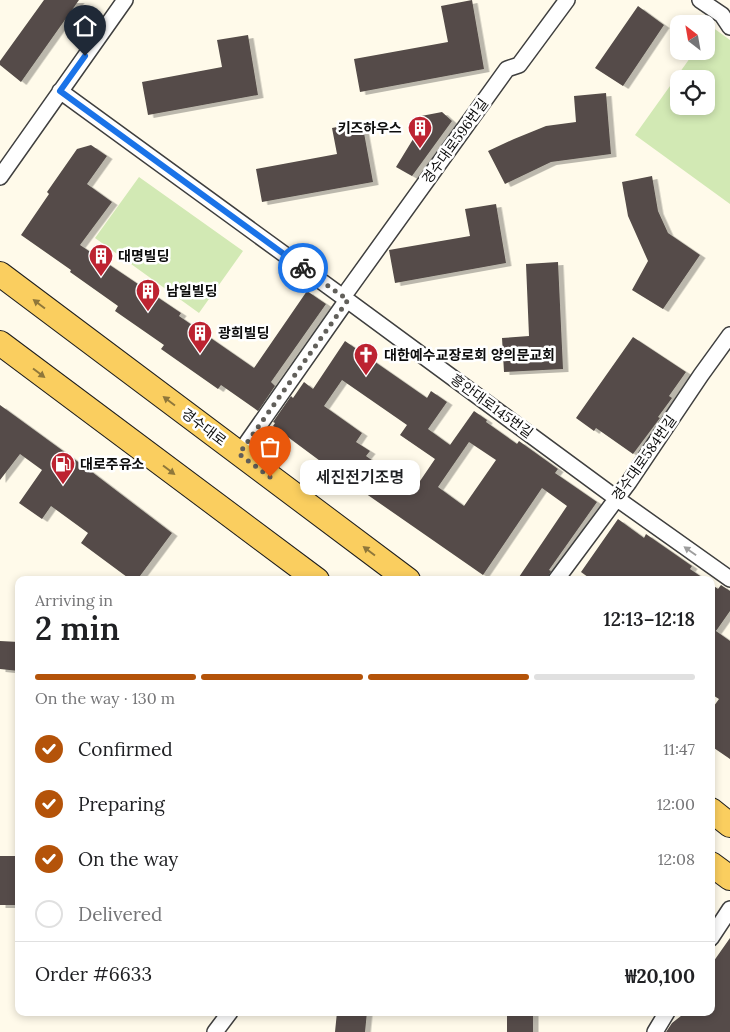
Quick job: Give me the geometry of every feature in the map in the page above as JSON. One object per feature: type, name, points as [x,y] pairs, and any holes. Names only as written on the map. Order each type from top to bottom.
[{"type":"main road","name":"경수대로","points":[[0,274],[403,576]]},
{"type":"main road","points":[[0,344],[312,576]]},
{"type":"main road","points":[[715,813],[730,825]]},
{"type":"main road","points":[[715,867],[730,878]]},
{"type":"street","points":[[0,177],[125,0]]},
{"type":"street","name":"경수대로596번길","points":[[239,454],[507,69],[519,65],[567,0]]},
{"type":"street","points":[[700,0],[722,15],[730,27]]},
{"type":"street","name":"흥안대로145번길","points":[[60,91],[348,295],[616,498],[730,579]]},
{"type":"street","name":"경수대로584번길","points":[[559,576],[629,482],[730,335]]},
{"type":"street","points":[[715,932],[730,909]]},
{"type":"street","points":[[215,1032],[227,1016]]},
{"type":"street","points":[[655,1032],[665,1016]]},
{"type":"green space","points":[[715,29],[730,40],[730,204],[635,135],[670,86],[670,115],[715,115],[715,70],[681,70],[689,60],[715,60]]},
{"type":"green space","points":[[139,177],[243,251],[199,313],[95,238]]},
{"type":"building","points":[[44,0],[79,0],[21,82],[0,65],[0,61]]},
{"type":"building","points":[[472,0],[484,69],[360,92],[354,59],[448,42],[441,6]]},
{"type":"building","points":[[638,6],[664,25],[623,86],[595,68]]},
{"type":"building","points":[[248,35],[258,95],[148,115],[142,82],[222,67],[217,40]]},
{"type":"building","points":[[606,93],[611,154],[551,162],[505,184],[488,151],[546,126],[576,122],[574,96]]},
{"type":"building","name":"키즈하우스","points":[[442,112],[452,121],[412,176],[396,167],[418,131],[416,117]]},
{"type":"building","points":[[362,122],[373,182],[262,202],[256,169],[337,154],[332,128]]},
{"type":"building","points":[[91,145],[107,156],[87,184],[112,202],[80,245],[181,313],[179,316],[254,368],[307,291],[326,304],[271,382],[275,386],[258,411],[221,385],[218,389],[161,349],[164,345],[115,311],[118,306],[21,235],[49,194],[47,192],[77,149]]},
{"type":"building","points":[[652,176],[658,211],[668,233],[700,255],[663,309],[632,290],[648,261],[628,216],[622,182]]},
{"type":"building","points":[[496,204],[506,263],[395,283],[389,250],[470,236],[465,209]]},
{"type":"building","points":[[558,262],[563,369],[504,372],[502,338],[529,336],[526,264]]},
{"type":"building","points":[[633,337],[686,372],[669,396],[672,398],[658,417],[660,418],[633,454],[596,428],[594,431],[576,418]]},
{"type":"building","points":[[345,341],[427,398],[431,391],[447,402],[428,429],[450,445],[474,411],[517,444],[519,441],[558,469],[555,473],[597,502],[549,570],[551,571],[548,576],[520,576],[567,506],[542,488],[483,575],[339,475],[273,426],[275,423],[273,422],[291,396],[293,398],[304,382],[313,389]],"holes":[[[342,380],[407,425],[400,435],[435,459],[420,481],[406,472],[400,480],[366,456],[370,451],[356,442],[362,433],[324,406]],[[469,442],[496,460],[464,506],[438,487]]]},
{"type":"building","points":[[0,405],[172,533],[140,576],[126,576],[81,543],[88,533],[51,506],[42,519],[19,503],[42,470],[20,454],[0,480]]},
{"type":"building","points":[[618,519],[644,538],[646,534],[692,566],[690,569],[700,576],[586,576],[581,572]]},
{"type":"building","points":[[721,585],[730,591],[730,611],[716,631],[730,641],[730,759],[715,749],[715,704],[719,699],[715,696],[715,587],[718,589]]},
{"type":"building","points":[[0,641],[15,642],[15,671],[0,669]]},
{"type":"building","points":[[0,856],[15,856],[15,905],[0,905]]},
{"type":"building","points":[[730,938],[730,1032],[666,1032],[672,1023],[681,1016],[715,1016],[715,959]]},
{"type":"building","points":[[337,1016],[367,1016],[365,1032],[335,1032]]},
{"type":"building","points":[[507,1016],[533,1016],[533,1032],[507,1032]]},
{"type":"way so far","points":[[270,477],[239,454],[348,300],[303,268]]},
{"type":"place","name":"키즈하우스","points":[[420,149]]},
{"type":"place","name":"대명빌딩","points":[[101,277]]},
{"type":"place","name":"남일빌딩","points":[[148,312]]},
{"type":"place","name":"광희빌딩","points":[[200,354]]},
{"type":"place","name":"대한예수교장로회 양의문교회","points":[[366,376]]},
{"type":"place","name":"세진전기조명","points":[[270,477]]},
{"type":"place","name":"대로주유소","points":[[63,485]]},
{"type":"route","points":[[85,56],[60,91],[303,268]]}]
